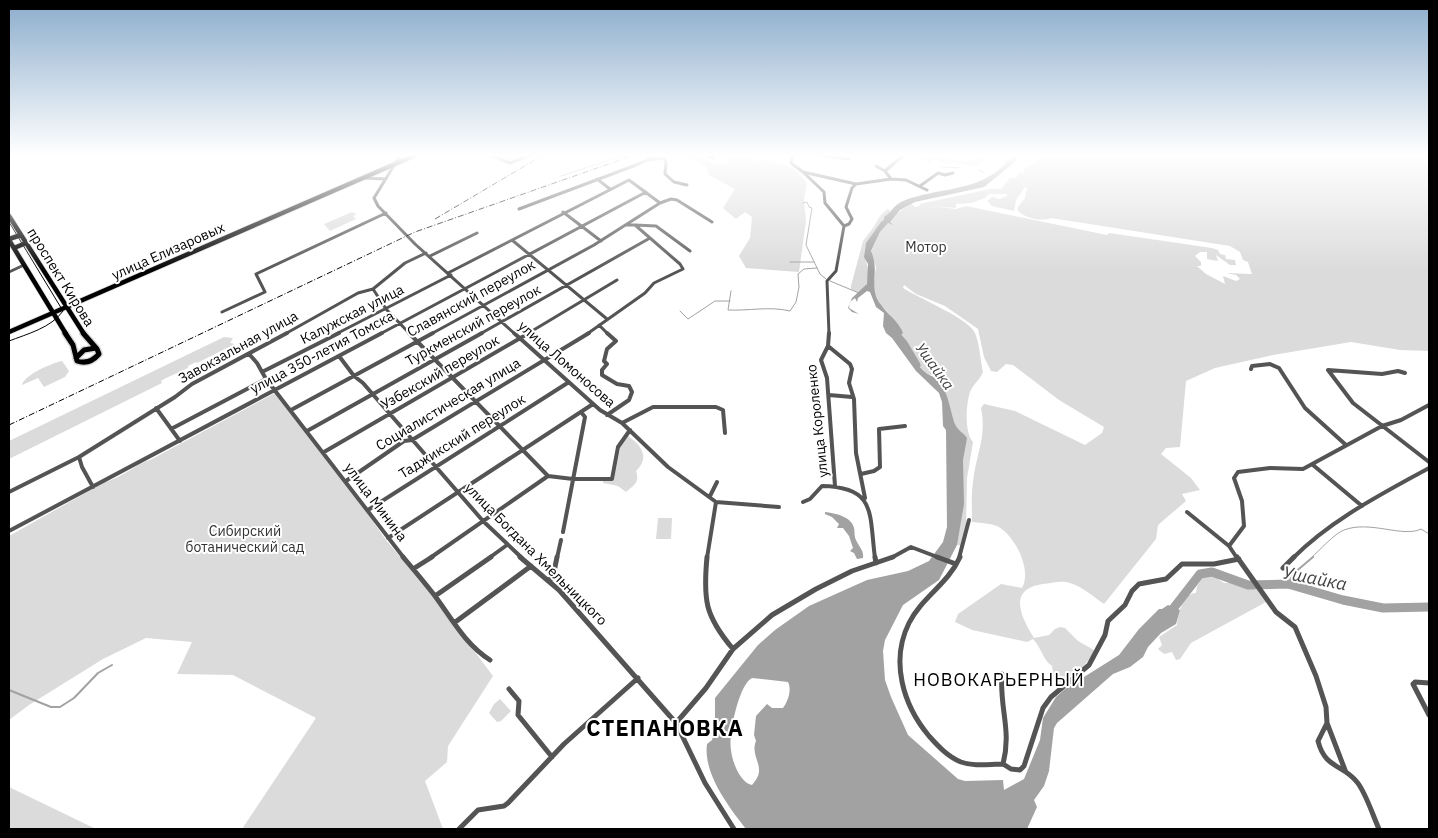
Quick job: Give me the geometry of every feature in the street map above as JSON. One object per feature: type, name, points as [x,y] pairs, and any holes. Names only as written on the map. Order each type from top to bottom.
[{"type":"main road","name":"улица Елизаровых","points":[[9,332],[327,193]]},
{"type":"main road","name":"проспект Кирова","points":[[9,216],[87,339],[97,349]]},
{"type":"main road","points":[[9,240],[21,235]]},
{"type":"main road","name":"проспект Кирова","points":[[9,240],[73,345],[76,359]]},
{"type":"main road","points":[[14,248],[26,243]]},
{"type":"main road","points":[[97,349],[99,351],[98,356],[90,362],[80,363],[76,359],[84,350],[97,349]]},
{"type":"street","points":[[222,312],[265,292],[256,274],[386,213],[374,201],[378,193]]},
{"type":"street","points":[[518,209],[560,193]]},
{"type":"street","name":"Калужская улица","points":[[262,372],[386,309],[563,212],[602,193]]},
{"type":"street","name":"улица 350-летия Томска","points":[[9,531],[644,193]]},
{"type":"street","points":[[648,193],[660,202],[671,199],[677,200],[712,222]]},
{"type":"street","points":[[824,193],[825,203],[844,226]]},
{"type":"street","points":[[844,226],[849,224],[852,219],[846,207],[850,193]]},
{"type":"street","name":"Славянский переулок","points":[[291,410],[601,241],[660,202]]},
{"type":"street","points":[[563,212],[601,241]]},
{"type":"street","name":"улица Ломоносова","points":[[386,213],[426,253],[593,404],[607,415],[622,423],[693,488],[710,496],[716,502]]},
{"type":"street","points":[[626,225],[656,226],[690,250]]},
{"type":"street","points":[[635,225],[650,238]]},
{"type":"street","points":[[844,226],[836,271],[827,281],[830,311],[828,346],[852,367],[853,372],[849,383],[854,399],[856,453],[868,505],[876,563]]},
{"type":"street","points":[[430,256],[477,233]]},
{"type":"street","name":"Туркменский переулок","points":[[307,431],[650,238]]},
{"type":"street","name":"Социалистическая улица","points":[[346,481],[404,441],[412,440],[599,325],[637,298],[654,283],[682,269],[680,264],[650,238]]},
{"type":"street","points":[[512,240],[607,319]]},
{"type":"street","name":"Завокзальная улица","points":[[9,492],[79,456],[192,384],[358,293],[373,289],[405,263],[426,253]]},
{"type":"street","points":[[9,272],[24,265]]},
{"type":"street","name":"Узбекский переулок","points":[[324,452],[617,280]]},
{"type":"street","points":[[373,289],[386,309],[400,324],[548,476],[573,479],[612,479],[618,448],[630,430]]},
{"type":"street","points":[[599,325],[616,341],[606,350],[604,361],[607,364],[602,370],[602,375],[608,380],[630,386],[632,392],[629,400],[607,415]]},
{"type":"street","name":"улица Короленко","points":[[828,346],[823,355],[822,364],[827,378],[829,395],[835,486]]},
{"type":"street","name":"улица Минина","points":[[249,354],[274,390],[324,452],[476,651],[490,660]]},
{"type":"street","name":"улица Богдана Хмельницкого","points":[[339,356],[354,376],[390,413],[434,467],[483,521],[506,545],[548,581],[585,618],[676,723],[705,784],[732,829]]},
{"type":"street","points":[[1251,369],[1252,366],[1275,364],[1305,408],[1346,445]]},
{"type":"street","points":[[1405,373],[1398,371],[1382,374],[1328,370],[1350,400],[1429,462]]},
{"type":"street","points":[[171,429],[266,379]]},
{"type":"street","name":"Таджикский переулок","points":[[368,510],[569,382]]},
{"type":"street","points":[[829,395],[852,396]]},
{"type":"street","points":[[388,538],[593,404]]},
{"type":"street","points":[[1229,546],[1244,526],[1242,501],[1234,478],[1238,472],[1270,468],[1303,468],[1313,465],[1382,426],[1401,420],[1429,405]]},
{"type":"street","points":[[622,423],[653,407],[716,406],[723,410],[724,433]]},
{"type":"street","points":[[156,408],[180,441]]},
{"type":"street","points":[[563,532],[585,417],[581,412]]},
{"type":"street","points":[[861,474],[874,471],[880,467],[879,429],[905,426]]},
{"type":"street","points":[[79,456],[82,467],[93,487]]},
{"type":"street","points":[[1313,465],[1362,506]]},
{"type":"street","points":[[1283,568],[1300,550],[1347,514],[1429,468]]},
{"type":"street","points":[[413,569],[548,476]]},
{"type":"street","points":[[710,496],[718,482]]},
{"type":"street","name":"улица Короленко","points":[[803,502],[810,499],[822,486],[850,489],[865,498]]},
{"type":"street","points":[[733,649],[715,625],[707,607],[706,568],[716,502],[779,506]]},
{"type":"street","points":[[1187,512],[1229,546],[1276,612],[1293,624],[1323,694],[1327,723],[1345,771]]},
{"type":"street","points":[[969,520],[963,548],[949,577],[911,619],[899,652],[899,665],[902,677],[910,706],[917,721],[938,746],[957,760],[966,764],[1003,764],[1016,770],[1020,770],[1024,766],[1043,708],[1055,693],[1089,665],[1105,635],[1108,621],[1124,605],[1132,591],[1139,584],[1166,579],[1182,564],[1214,564],[1239,559]]},
{"type":"street","points":[[548,581],[554,577],[561,540]]},
{"type":"street","points":[[435,596],[506,545]]},
{"type":"street","points":[[676,723],[706,688],[733,649],[772,615],[792,603],[852,571],[891,558],[908,548],[915,548],[954,564]]},
{"type":"street","points":[[454,623],[531,566]]},
{"type":"street","points":[[1002,674],[1000,693],[1008,731],[1007,750],[1003,764]]},
{"type":"street","points":[[459,829],[478,810],[504,806],[508,803],[552,757],[638,678]]},
{"type":"street","points":[[1429,683],[1413,682],[1414,689],[1429,715]]},
{"type":"street","points":[[510,688],[519,701],[518,715],[552,757]]},
{"type":"street","points":[[1327,723],[1318,741],[1328,762],[1345,771],[1358,783],[1379,829]]},
{"type":"green space","points":[[732,193],[805,193],[806,221],[799,272],[746,268],[739,256],[750,238],[752,217],[745,212],[736,219],[723,208]]},
{"type":"green space","name":"Мотор","points":[[971,193],[1021,193],[1016,200],[1014,211],[992,206],[987,201],[992,197],[1000,199],[1007,196],[1007,194],[989,194],[985,198],[971,203],[956,204],[956,208],[929,206],[956,209],[966,206],[1107,235],[1109,233],[1212,248],[1225,255],[1226,259],[1235,260],[1236,265],[1230,265],[1216,255],[1218,261],[1207,259],[1207,252],[1200,252],[1195,256],[1201,262],[1201,266],[1197,266],[1206,274],[1225,284],[1223,276],[1236,281],[1240,279],[1236,275],[1226,273],[1252,274],[1248,262],[1243,260],[1240,252],[1230,246],[1051,218],[1043,220],[1021,213],[1018,211],[1018,207],[1025,198],[1026,193],[1429,193],[1429,351],[1400,350],[1351,342],[1273,355],[1215,368],[1186,381],[1180,447],[1166,448],[1161,454],[1191,478],[1200,490],[1182,494],[1186,501],[1158,525],[1156,539],[1104,604],[1079,587],[1064,582],[1032,587],[1021,598],[1022,613],[1034,638],[1049,635],[1060,627],[1065,628],[1078,641],[1094,650],[1087,662],[1077,672],[1055,687],[1052,666],[1033,639],[1027,642],[972,630],[955,622],[958,614],[1001,584],[1022,588],[1025,581],[1024,564],[1021,555],[1005,532],[993,525],[972,522],[972,487],[983,428],[981,408],[984,404],[1015,411],[1085,445],[1102,433],[1104,427],[1059,400],[1013,365],[1006,364],[997,372],[991,371],[984,357],[978,329],[945,306],[916,294],[904,285],[903,288],[964,322],[975,333],[979,347],[983,372],[970,392],[967,410],[968,432],[973,442],[967,478],[966,525],[961,546],[955,544],[957,430],[940,383],[933,375],[928,375],[910,357],[901,341],[901,328],[881,306],[873,289],[876,267],[871,252],[880,232],[888,223],[894,224],[889,222],[896,214],[911,204],[916,207],[921,205],[919,204]]},
{"type":"green space","points":[[887,209],[890,210],[889,214],[866,245],[865,257],[869,274],[868,280],[860,293],[851,289],[851,286],[863,241]]},
{"type":"green space","points":[[352,212],[357,214],[353,216],[356,219],[330,231],[324,224]]},
{"type":"green space","points":[[224,337],[233,338],[230,343],[235,344],[188,366],[188,368],[164,379],[161,381],[162,383],[9,459],[9,441]]},
{"type":"green space","points":[[62,361],[69,371],[65,377],[44,387],[38,378],[22,385],[33,374]]},
{"type":"green space","name":"Сибирский ботанический сад","points":[[275,393],[345,482],[386,540],[433,596],[493,676],[448,746],[447,762],[425,781],[443,829],[242,829],[316,718],[233,675],[177,674],[192,642],[146,638],[103,659],[29,705],[9,720],[9,536],[105,482]]},
{"type":"green space","points":[[628,436],[640,448],[643,461],[636,471],[637,481],[626,492],[618,486],[603,483],[603,480],[614,479],[621,444]]},
{"type":"green space","points":[[658,518],[672,518],[671,539],[656,539]]},
{"type":"green space","points":[[1212,575],[1224,583],[1236,583],[1243,587],[1258,590],[1266,602],[1191,643],[1180,659],[1176,660],[1172,652],[1164,654],[1158,649],[1162,645],[1159,637],[1177,625],[1180,610],[1185,600],[1191,594],[1196,593],[1197,586],[1203,577]]},
{"type":"green space","points":[[500,699],[511,711],[501,721],[497,722],[489,713],[494,704]]},
{"type":"green space","points":[[9,787],[96,829],[9,829]]},
{"type":"shaded area","points":[[931,193],[956,193],[915,202],[900,210],[890,222],[894,225],[888,223],[880,232],[871,251],[875,269],[874,285],[878,301],[901,328],[903,333],[901,335],[902,339],[910,355],[925,372],[941,384],[956,426],[967,438],[963,460],[964,504],[957,545],[939,580],[903,605],[885,640],[883,651],[885,680],[908,735],[958,779],[965,781],[1003,780],[1004,790],[1024,779],[1040,740],[1043,718],[1056,697],[1065,689],[1119,655],[1139,629],[1159,609],[1168,605],[1180,610],[1176,624],[1161,633],[1148,647],[1143,657],[1130,667],[1113,674],[1057,723],[1054,728],[1049,771],[1044,786],[1034,800],[1037,807],[1027,829],[746,829],[718,789],[709,766],[707,744],[712,740],[715,729],[715,698],[758,645],[775,630],[809,606],[867,580],[908,571],[929,561],[943,542],[947,527],[946,430],[943,426],[942,402],[939,393],[916,371],[892,338],[886,333],[883,326],[884,313],[876,307],[870,292],[867,291],[858,298],[857,302],[855,298],[851,302],[852,298],[867,284],[868,264],[864,257],[866,243],[884,220],[884,217],[896,205],[916,197]],"holes":[[[752,678],[788,682],[790,688],[783,708],[772,708],[767,704],[756,716],[754,735],[759,773],[752,785],[740,776],[732,755],[731,734],[739,700],[747,682]]]},
{"type":"shaded area","points":[[825,512],[847,518],[853,524],[855,539],[862,551],[863,558],[857,559],[854,553],[850,551],[853,548],[849,536],[843,528],[837,528],[839,524],[832,517],[825,514]]},
{"type":"waterway","points":[[803,203],[807,202],[809,207],[812,208],[806,245],[820,274],[826,279]]},
{"type":"waterway","points":[[790,262],[814,262]]},
{"type":"waterway","points":[[729,301],[728,310],[767,309],[790,311],[796,302],[799,287],[798,274],[804,269],[817,268]]},
{"type":"waterway","points":[[830,281],[859,293]]},
{"type":"waterway","points":[[729,301],[731,291]]},
{"type":"waterway","points":[[680,311],[688,319],[715,301],[729,301]]},
{"type":"waterway","name":"Ушайка","points":[[895,333],[904,343],[917,365]]},
{"type":"waterway","points":[[1311,558],[1336,535],[1354,527],[1405,532],[1421,529],[1429,534]]},
{"type":"waterway","points":[[1288,584],[1293,574],[1313,557]]},
{"type":"waterway","name":"Ушайка","points":[[1169,614],[1200,574],[1212,572],[1248,585],[1288,584],[1343,600],[1383,608],[1429,607]]},
{"type":"waterway","points":[[9,690],[51,707],[60,707],[74,698],[98,673],[112,665]]},
{"type":"tram line","points":[[9,222],[63,311],[45,326],[9,341]]},
{"type":"railway","points":[[435,219],[479,193]]},
{"type":"railway","points":[[9,425],[415,232],[526,193]]},
{"type":"district","name":"НОВОКАРЬЕРНЫЙ","points":[[999,679]]},
{"type":"district","name":"СТЕПАНОВКА","points":[[665,727]]}]
